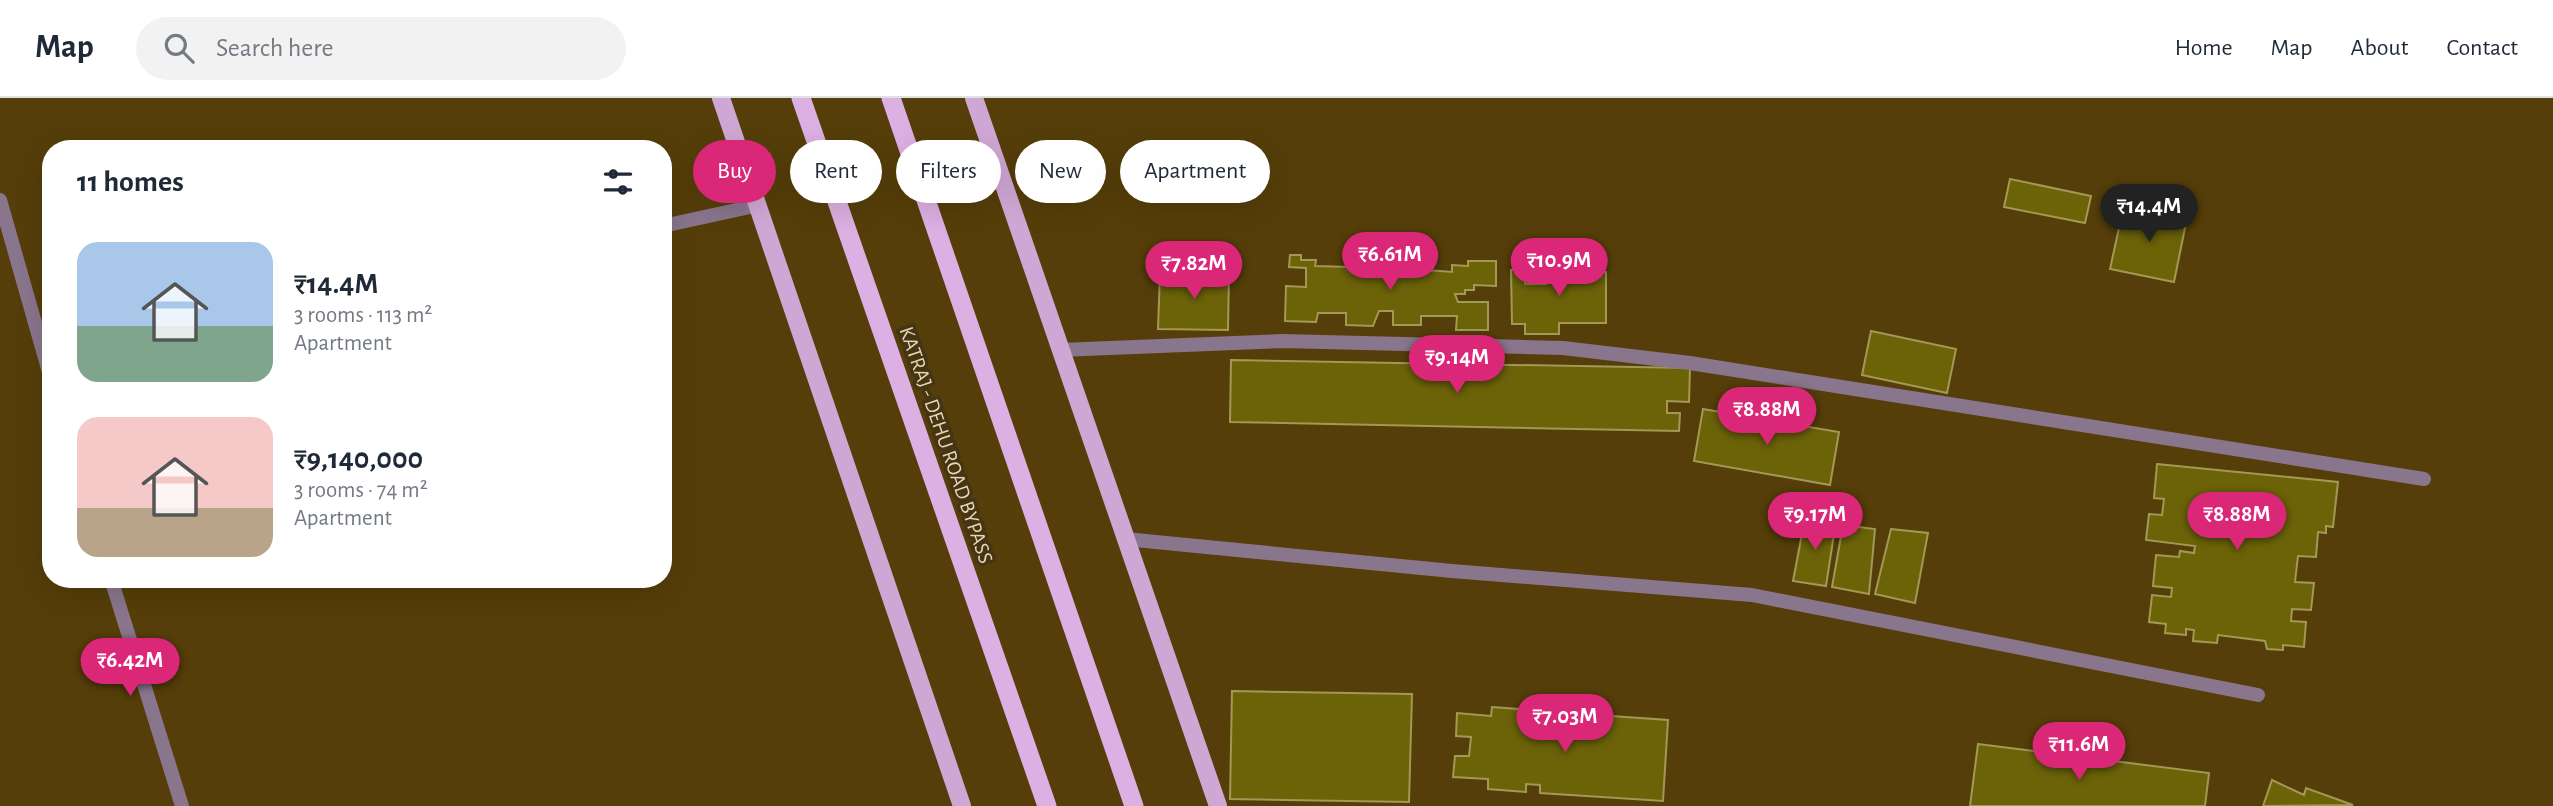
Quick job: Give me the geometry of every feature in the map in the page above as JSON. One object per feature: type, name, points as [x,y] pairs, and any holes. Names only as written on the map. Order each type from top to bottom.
[{"type":"highway","name":"KATRAJ - DEHU ROAD BYPASS","points":[[802,98],[1047,806]]},
{"type":"highway","points":[[891,98],[1135,806]]},
{"type":"main road","points":[[721,98],[962,806]]},
{"type":"main road","points":[[974,98],[1218,806]]},
{"type":"street","points":[[0,200],[42,344]]},
{"type":"street","points":[[672,224],[759,205]]},
{"type":"street","points":[[1060,350],[1282,341],[1563,348],[1690,363],[2424,479]]},
{"type":"street","points":[[1125,538],[1452,571],[1752,595],[2258,695]]},
{"type":"street","points":[[114,588],[182,806]]},
{"type":"building","points":[[2010,179],[2091,196],[2085,223],[2004,207]]},
{"type":"building","points":[[2124,205],[2187,218],[2174,282],[2110,269]]},
{"type":"building","points":[[1290,255],[1301,255],[1301,260],[1316,260],[1315,266],[1351,267],[1352,261],[1363,262],[1367,256],[1420,258],[1420,263],[1427,263],[1427,270],[1452,272],[1452,265],[1468,266],[1468,261],[1496,261],[1496,286],[1474,285],[1474,290],[1455,294],[1458,302],[1488,302],[1488,330],[1456,330],[1457,316],[1421,316],[1421,325],[1393,325],[1393,311],[1379,311],[1373,326],[1346,325],[1346,313],[1318,313],[1316,322],[1285,321],[1286,286],[1306,287],[1306,268],[1289,267]]},
{"type":"building","points":[[1563,260],[1589,260],[1589,272],[1606,272],[1606,323],[1559,323],[1559,334],[1525,334],[1525,324],[1512,324],[1511,270],[1525,269],[1525,284],[1546,284],[1546,266],[1563,265]]},
{"type":"building","points":[[1160,272],[1229,273],[1228,330],[1158,329]]},
{"type":"building","points":[[1871,331],[1956,349],[1947,393],[1862,375]]},
{"type":"building","points":[[1231,360],[1690,368],[1689,402],[1667,401],[1667,413],[1680,413],[1679,431],[1230,422]]},
{"type":"building","points":[[1703,409],[1839,432],[1830,485],[1694,461]]},
{"type":"building","points":[[2157,464],[2338,482],[2333,527],[2326,526],[2326,533],[2318,532],[2316,557],[2298,556],[2295,582],[2314,583],[2311,610],[2292,609],[2291,621],[2306,622],[2304,647],[2283,645],[2283,650],[2267,649],[2265,641],[2218,635],[2217,643],[2193,641],[2194,630],[2186,629],[2186,635],[2165,633],[2166,624],[2149,622],[2152,595],[2171,597],[2172,588],[2153,586],[2156,555],[2179,557],[2180,551],[2194,553],[2195,546],[2146,540],[2149,514],[2162,515],[2164,499],[2154,498]]},
{"type":"building","points":[[1805,518],[1836,521],[1826,586],[1793,581]]},
{"type":"building","points":[[1843,525],[1875,529],[1869,594],[1832,587]]},
{"type":"building","points":[[1891,529],[1928,533],[1915,603],[1875,594]]},
{"type":"building","points":[[1232,691],[1412,694],[1409,802],[1230,799]]},
{"type":"building","points":[[1492,707],[1532,710],[1531,719],[1540,720],[1541,711],[1583,714],[1582,726],[1598,727],[1598,715],[1668,720],[1663,801],[1540,793],[1540,785],[1526,784],[1526,792],[1488,789],[1488,779],[1453,777],[1455,756],[1469,756],[1471,737],[1456,736],[1457,713],[1491,716]]},
{"type":"building","points":[[1978,744],[2209,773],[2205,806],[1970,806]]},
{"type":"building","points":[[2272,780],[2304,795],[2306,788],[2353,805],[2263,806]]}]
